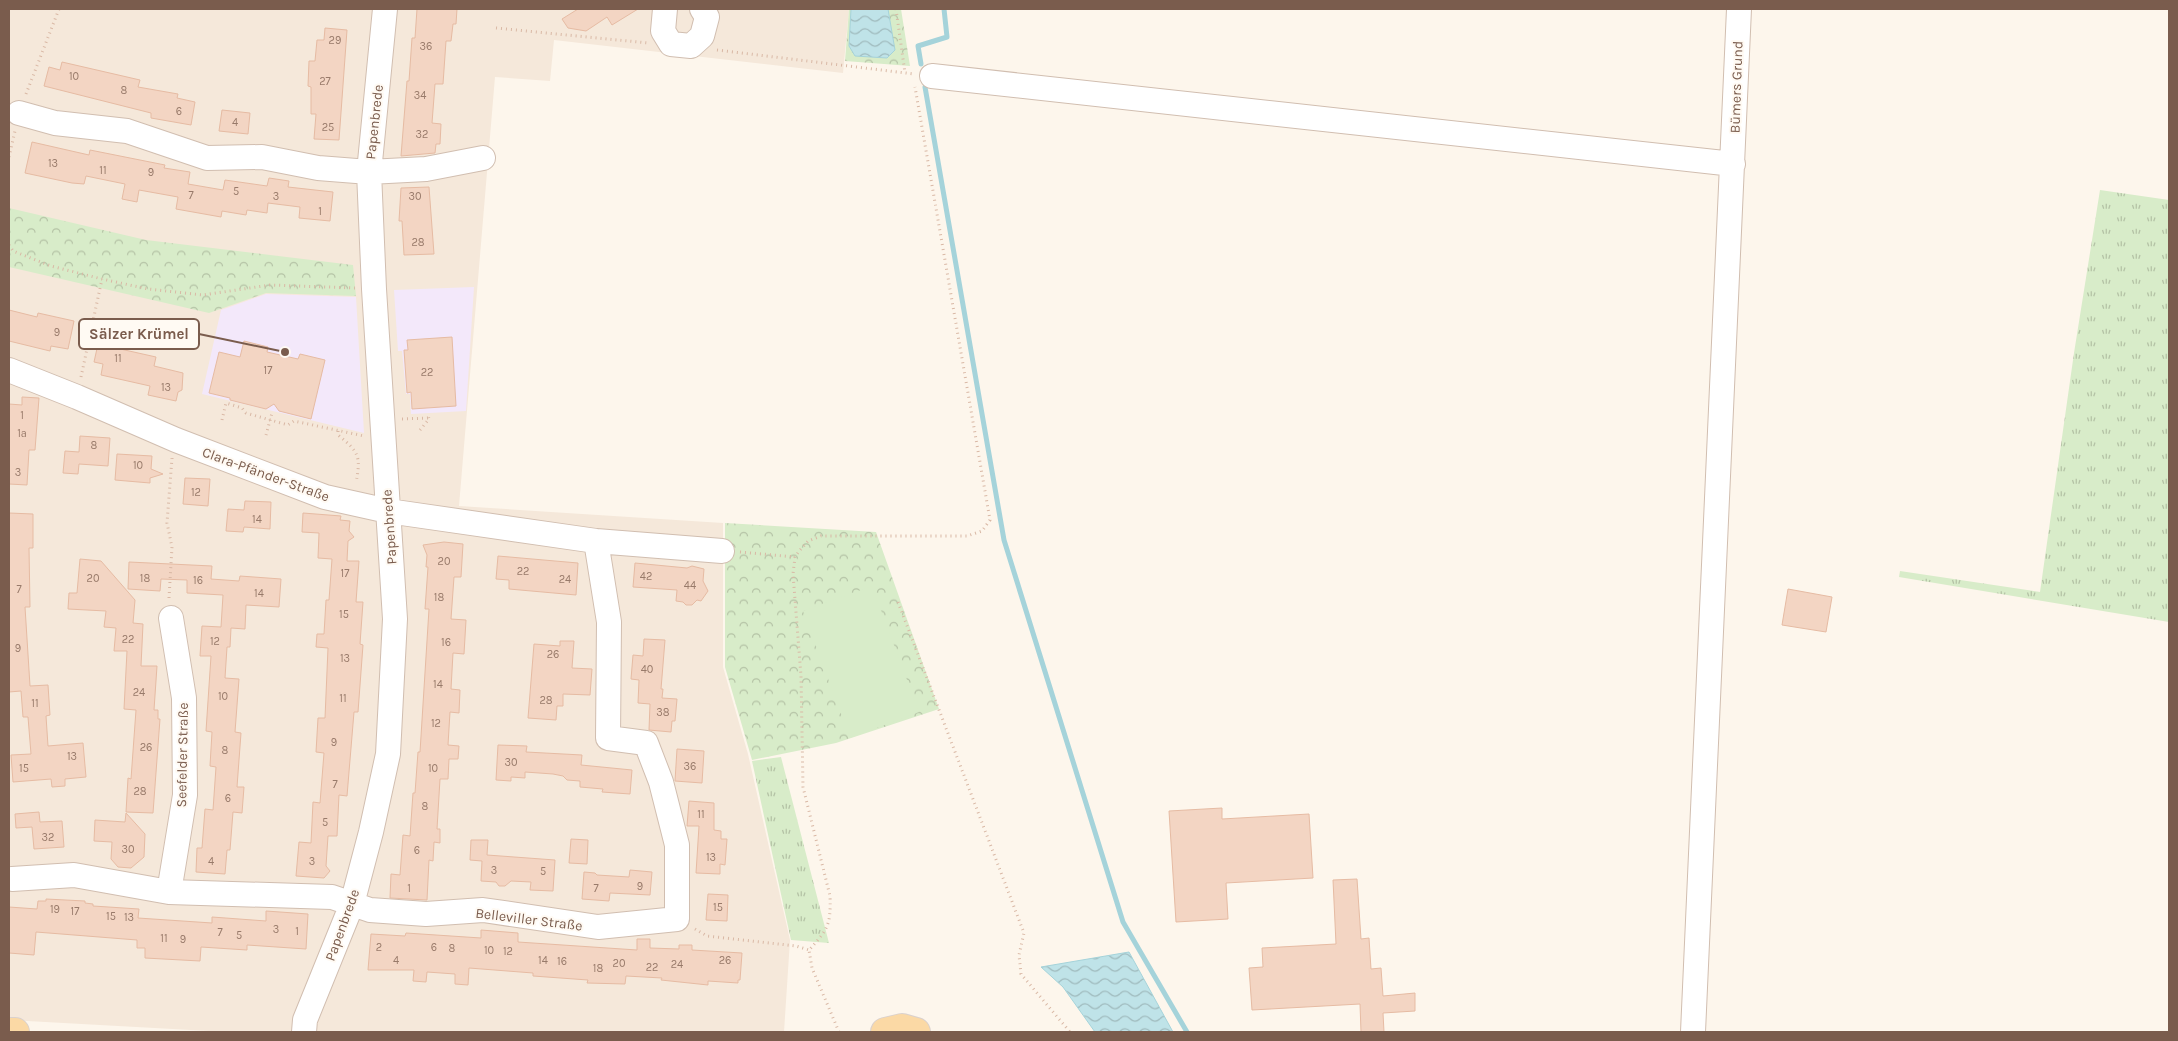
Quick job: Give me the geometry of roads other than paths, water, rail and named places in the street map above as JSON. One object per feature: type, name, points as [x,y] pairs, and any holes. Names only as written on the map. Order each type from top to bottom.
[{"type":"main road","points":[[885,1032],[902,1028],[916,1032]]},
{"type":"main road","points":[[9,1032],[14,1032]]},
{"type":"street","name":"Papenbrede","points":[[304,1032],[305,1020],[352,904],[371,832],[388,754],[395,619],[374,289],[369,172],[385,9]]},
{"type":"street","points":[[665,9],[663,30],[681,45],[702,36],[707,17],[702,9]]},
{"type":"street","name":"Bümers Grund","points":[[1693,1032],[1739,9]]},
{"type":"street","points":[[922,75],[1733,164]]},
{"type":"street","points":[[19,113],[55,123],[127,131],[207,158],[262,156],[318,168],[369,172],[426,169],[483,158]]},
{"type":"street","name":"Clara-Pfänder-Straße","points":[[9,370],[176,440],[326,497],[388,511],[596,541],[722,551]]},
{"type":"street","name":"Belleviller Straße","points":[[352,904],[370,910],[426,914],[483,910],[598,927],[676,919],[677,845],[661,782],[646,744],[608,738],[609,622],[596,541]]},
{"type":"street","name":"Seefelder Straße","points":[[168,892],[185,795],[184,698],[171,618]]},
{"type":"street","points":[[12,879],[74,875],[168,892],[332,897],[352,904]]},
{"type":"water","points":[[851,9],[888,9],[895,50],[887,58],[855,56],[849,46]]},
{"type":"water","points":[[1129,952],[1173,1032],[1095,1032],[1063,987],[1041,967]]},
{"type":"waterway","points":[[921,64],[918,46],[947,37],[944,9]]},
{"type":"waterway","points":[[925,87],[1004,540],[1123,922],[1187,1032]]},
{"type":"place","name":"Sälzer Krümel","points":[[285,352]]}]
